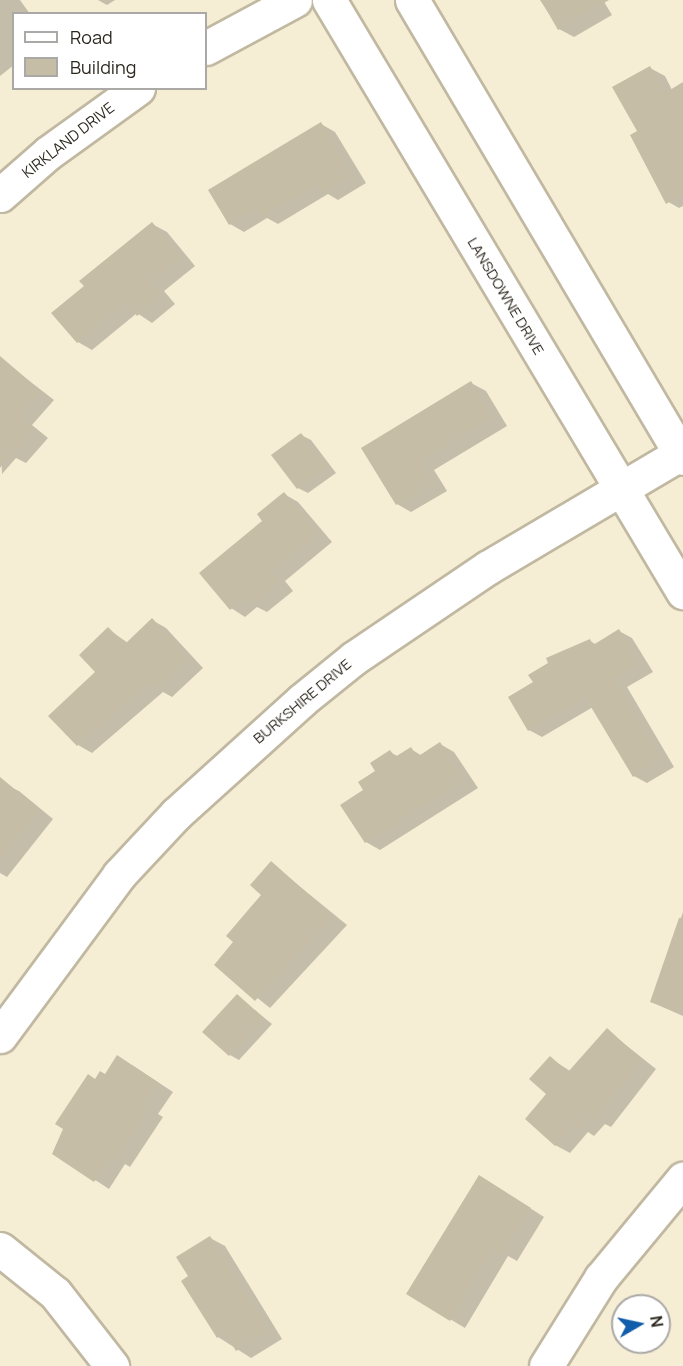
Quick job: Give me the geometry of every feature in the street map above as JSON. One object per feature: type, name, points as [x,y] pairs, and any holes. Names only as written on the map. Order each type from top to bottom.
[{"type":"street","points":[[207,47],[295,0]]},
{"type":"street","name":"LANSDOWNE DRIVE","points":[[329,0],[683,592]]},
{"type":"street","points":[[412,0],[682,456]]},
{"type":"street","name":"KIRKLAND DRIVE","points":[[0,195],[48,153],[135,90]]},
{"type":"street","name":"BURKSHIRE DRIVE","points":[[0,1036],[119,875],[176,814],[302,700],[354,658],[487,568],[682,456]]},
{"type":"street","points":[[546,1366],[601,1278],[683,1179]]},
{"type":"street","points":[[0,1249],[55,1293],[112,1366]]},
{"type":"building","points":[[541,0],[609,0],[558,30]]},
{"type":"building","points":[[650,66],[665,93],[683,82],[683,194],[666,204],[630,135],[637,131],[612,87]]},
{"type":"building","points":[[321,122],[352,175],[323,193],[317,184],[263,217],[257,208],[229,225],[208,190]]},
{"type":"building","points":[[152,222],[181,257],[151,282],[162,295],[137,316],[126,302],[77,343],[51,313],[84,286],[79,281]]},
{"type":"building","points":[[0,356],[41,391],[19,416],[34,429],[0,468]]},
{"type":"building","points":[[471,381],[493,418],[421,461],[433,483],[396,505],[361,448]]},
{"type":"building","points":[[301,433],[327,467],[297,489],[271,455]]},
{"type":"building","points":[[284,492],[319,533],[271,572],[279,582],[252,605],[245,597],[230,610],[199,573],[262,521],[257,514]]},
{"type":"building","points":[[152,618],[190,659],[157,690],[150,683],[77,746],[48,716],[95,672],[79,655],[108,627],[125,644]]},
{"type":"building","points":[[619,629],[640,664],[615,679],[662,759],[633,777],[585,697],[528,731],[508,697],[533,682],[528,675],[548,663],[546,658],[590,639],[593,645]]},
{"type":"building","points":[[440,742],[464,780],[365,843],[340,805],[363,790],[358,782],[375,771],[370,763],[390,750],[395,757],[411,747],[417,757]]},
{"type":"building","points":[[0,777],[40,810],[0,860]]},
{"type":"building","points":[[271,861],[333,916],[255,1001],[214,965],[233,942],[226,936],[261,895],[250,885]]},
{"type":"building","points":[[679,918],[683,918],[683,1013],[650,1002]]},
{"type":"building","points":[[237,994],[264,1018],[229,1056],[202,1032]]},
{"type":"building","points":[[607,1028],[642,1060],[596,1120],[590,1116],[579,1129],[574,1124],[555,1146],[525,1119],[546,1094],[529,1079],[550,1056],[568,1072]]},
{"type":"building","points":[[117,1055],[159,1083],[145,1104],[150,1107],[115,1160],[110,1157],[94,1182],[52,1154],[63,1129],[55,1124],[88,1074],[95,1079],[100,1071],[105,1074]]},
{"type":"building","points":[[479,1175],[531,1208],[502,1254],[493,1249],[450,1321],[406,1294]]},
{"type":"building","points":[[210,1236],[269,1331],[236,1351],[225,1333],[217,1338],[181,1281],[188,1276],[176,1257]]}]
